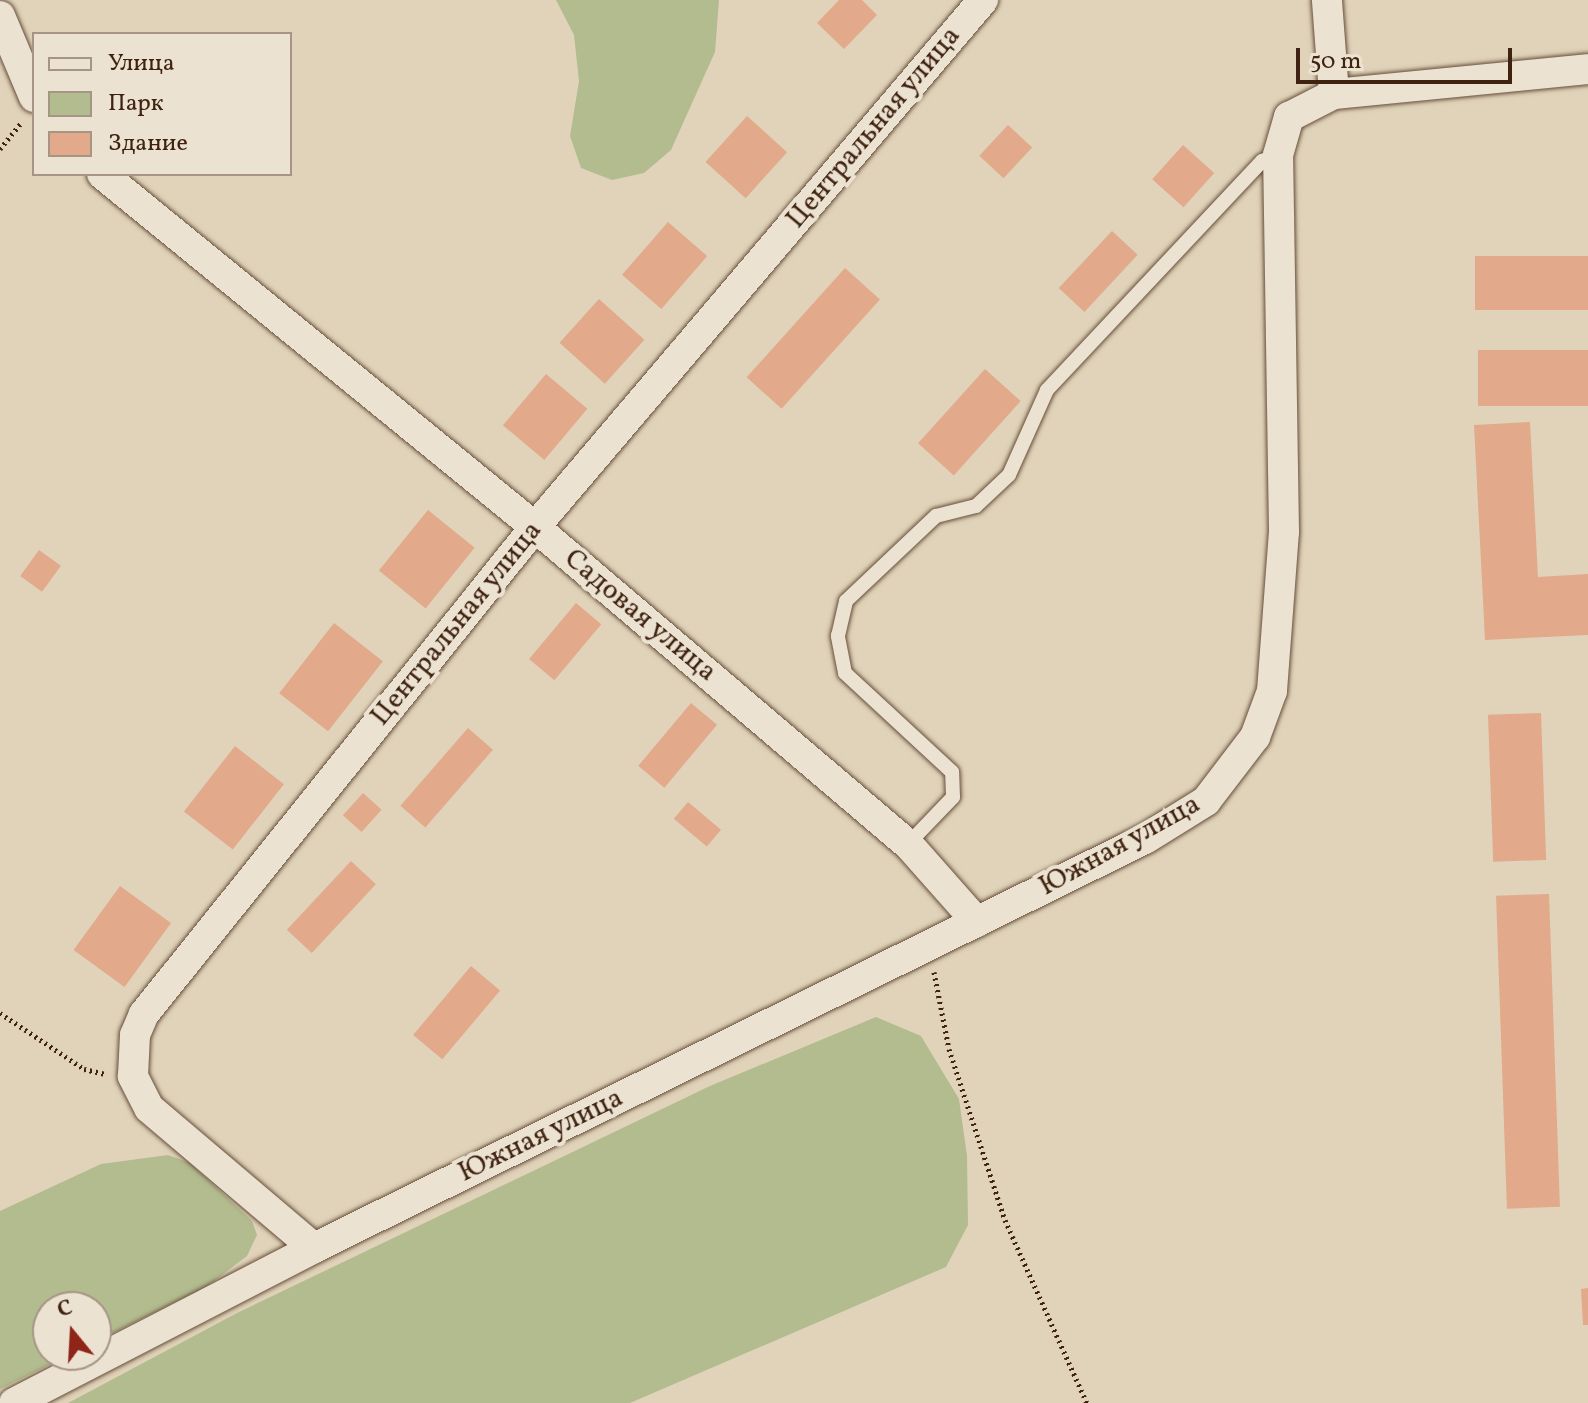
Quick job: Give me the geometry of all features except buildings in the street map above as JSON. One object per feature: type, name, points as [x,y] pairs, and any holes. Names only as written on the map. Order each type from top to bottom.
[{"type":"street","name":"Центральная улица","points":[[133,1076],[135,1035],[157,995],[535,527],[983,0]]},
{"type":"street","points":[[1327,0],[1334,94],[1588,69]]},
{"type":"street","points":[[0,16],[30,107]]},
{"type":"street","name":"Южная улица","points":[[14,1403],[314,1248],[1145,839],[1206,801],[1255,737],[1272,691],[1284,532],[1278,155],[1289,117],[1334,94]]},
{"type":"street","name":"Садовая улица","points":[[104,176],[535,527],[908,844],[977,922]]},
{"type":"street","points":[[133,1076],[149,1108],[314,1248]]},
{"type":"lane","points":[[908,844],[953,797],[952,772],[845,673],[838,636],[846,601],[936,516],[976,506],[1009,475],[1047,390],[1262,161],[1278,155]]},
{"type":"path","points":[[0,149],[30,107]]},
{"type":"path","points":[[929,946],[949,1049],[1005,1220],[1087,1403]]},
{"type":"path","points":[[0,1013],[84,1069],[133,1076]]},
{"type":"green space","points":[[556,0],[719,0],[715,52],[671,150],[644,173],[612,180],[581,168],[570,136],[579,81],[574,35]]},
{"type":"green space","points":[[876,1017],[921,1036],[959,1099],[967,1156],[968,1225],[946,1267],[630,1403],[68,1403],[237,1313],[710,1086]]},
{"type":"green space","points":[[168,1155],[190,1163],[252,1221],[257,1235],[247,1256],[206,1287],[112,1333],[112,1291],[32,1291],[32,1371],[37,1371],[0,1389],[0,1211],[101,1164]]}]
